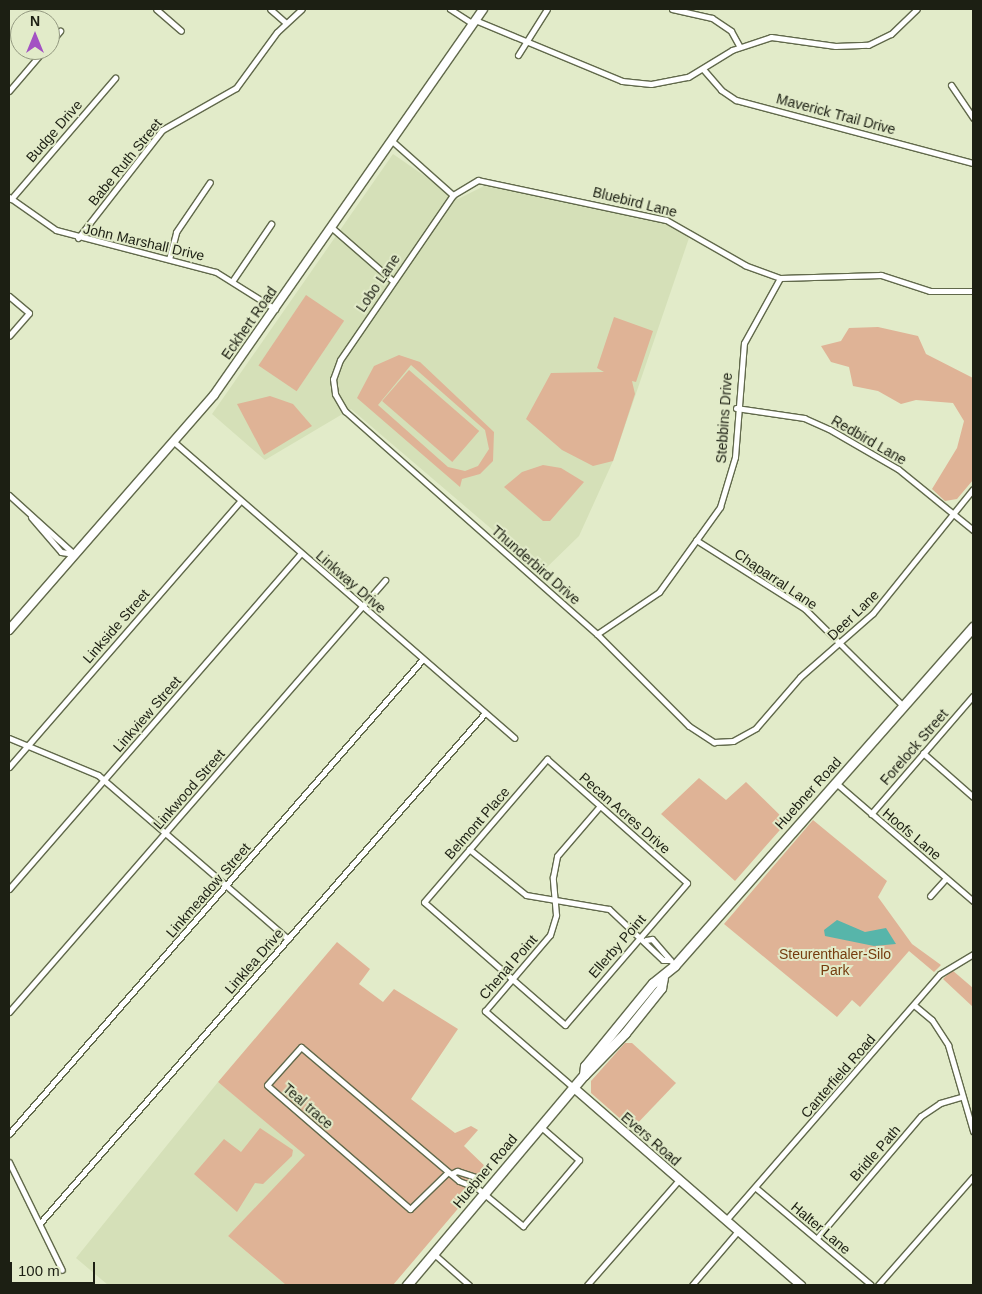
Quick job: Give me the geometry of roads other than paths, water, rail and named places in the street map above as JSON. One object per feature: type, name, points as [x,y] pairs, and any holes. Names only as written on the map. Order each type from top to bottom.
[{"type":"main road","name":"Eckhert Road","points":[[9,630],[174,442],[275,309],[483,9]]},
{"type":"main road","name":"Huebner Road","points":[[407,1285],[434,1254],[481,1191],[584,1075],[625,1033],[661,988],[663,978],[673,963],[836,783],[973,627]]},
{"type":"main road","name":"Evers Road","points":[[574,1088],[798,1284]]},
{"type":"street","points":[[156,9],[181,30]]},
{"type":"street","points":[[270,9],[286,23]]},
{"type":"street","name":"Babe Ruth Street","points":[[78,238],[162,130],[236,88],[286,23],[302,9]]},
{"type":"street","points":[[450,9],[474,22],[523,43],[635,84],[671,82],[703,69],[740,47],[785,37],[835,46],[868,45],[891,34],[917,9]]},
{"type":"street","points":[[518,55],[523,43],[546,9]]},
{"type":"street","points":[[672,9],[712,18],[731,31],[740,47]]},
{"type":"street","points":[[9,91],[35,60]]},
{"type":"street","name":"Maverick Trail Drive","points":[[703,69],[721,90],[736,100],[973,163]]},
{"type":"street","name":"Budge Drive","points":[[10,198],[115,78]]},
{"type":"street","points":[[951,85],[973,118]]},
{"type":"street","points":[[391,140],[454,195]]},
{"type":"street","name":"Bluebird Lane","points":[[454,195],[472,182],[488,180],[666,220],[745,265],[780,278],[881,275],[930,292],[973,291]]},
{"type":"street","points":[[169,259],[176,232],[210,182]]},
{"type":"street","name":"Lobo Lane","points":[[334,389],[337,365],[454,195]]},
{"type":"street","name":"John Marshall Drive","points":[[10,198],[44,224],[78,238],[169,259],[233,280],[275,309]]},
{"type":"street","points":[[233,280],[272,224]]},
{"type":"street","points":[[331,227],[393,281]]},
{"type":"street","name":"Stebbins Drive","points":[[597,634],[659,592],[696,540],[726,492],[735,457],[736,408],[744,343],[780,278]]},
{"type":"street","points":[[9,296],[29,313],[9,336]]},
{"type":"street","name":"Thunderbird Drive","points":[[334,389],[345,411],[597,634],[703,737],[733,741]]},
{"type":"street","name":"Redbird Lane","points":[[736,408],[804,418],[829,429],[898,469],[973,530]]},
{"type":"street","name":"Linkway Drive","points":[[174,442],[514,738]]},
{"type":"street","name":"Deer Lane","points":[[733,741],[756,728],[800,677],[839,645],[889,595],[973,489]]},
{"type":"street","points":[[9,495],[74,554]]},
{"type":"street","name":"Linkside Street","points":[[9,767],[240,500]]},
{"type":"street","points":[[26,511],[61,552],[74,554]]},
{"type":"street","name":"Chaparral Lane","points":[[696,540],[805,609],[839,645],[904,706]]},
{"type":"street","name":"Linkview Street","points":[[9,889],[301,554]]},
{"type":"street","name":"Linkwood Street","points":[[9,1012],[385,580]]},
{"type":"street","name":"Linkmeadow Street","points":[[9,1134],[423,659]]},
{"type":"street","name":"Forelock Street","points":[[871,814],[973,696]]},
{"type":"street","name":"Linklea Drive","points":[[40,1224],[485,713]]},
{"type":"street","points":[[9,738],[104,781],[166,832],[288,939]]},
{"type":"street","points":[[923,753],[973,797]]},
{"type":"street","name":"Pecan Acres Drive","points":[[547,759],[687,883]]},
{"type":"street","name":"Belmont Place","points":[[513,980],[424,902],[547,759]]},
{"type":"street","name":"Hoofs Lane","points":[[836,783],[973,901]]},
{"type":"street","name":"Chenal Point","points":[[485,1011],[550,935],[556,900],[557,856],[600,806]]},
{"type":"street","points":[[469,849],[516,890],[556,900],[599,905],[646,940],[652,939],[673,963]]},
{"type":"street","points":[[930,896],[946,878]]},
{"type":"street","name":"Ellerby Point","points":[[513,980],[565,1025],[687,883]]},
{"type":"street","name":"Canterfield Road","points":[[726,1220],[756,1188],[945,969],[973,954]]},
{"type":"street","points":[[914,1005],[943,1034],[960,1097],[973,1131]]},
{"type":"street","name":"Evers Road","points":[[485,1011],[574,1088]]},
{"type":"street","name":"Teal trace","points":[[449,1173],[410,1209],[267,1085],[301,1047],[449,1173],[481,1191]]},
{"type":"street","name":"Bridle Path","points":[[817,1238],[921,1116],[940,1103],[960,1097]]},
{"type":"street","points":[[449,1173],[457,1171],[476,1177],[481,1191],[523,1226],[580,1160],[540,1126]]},
{"type":"street","points":[[9,1162],[62,1270]]},
{"type":"street","points":[[878,1285],[973,1177]]},
{"type":"street","points":[[587,1285],[679,1180]]},
{"type":"street","name":"Halter Lane","points":[[756,1188],[871,1285]]},
{"type":"street","points":[[692,1285],[738,1231]]},
{"type":"street","points":[[434,1254],[469,1285]]},
{"type":"water","points":[[837,920],[865,932],[886,928],[896,944],[874,946],[825,936],[824,930]]},
{"type":"park label","name":"Steurenthaler-Silo Park","points":[[835,962]]}]
